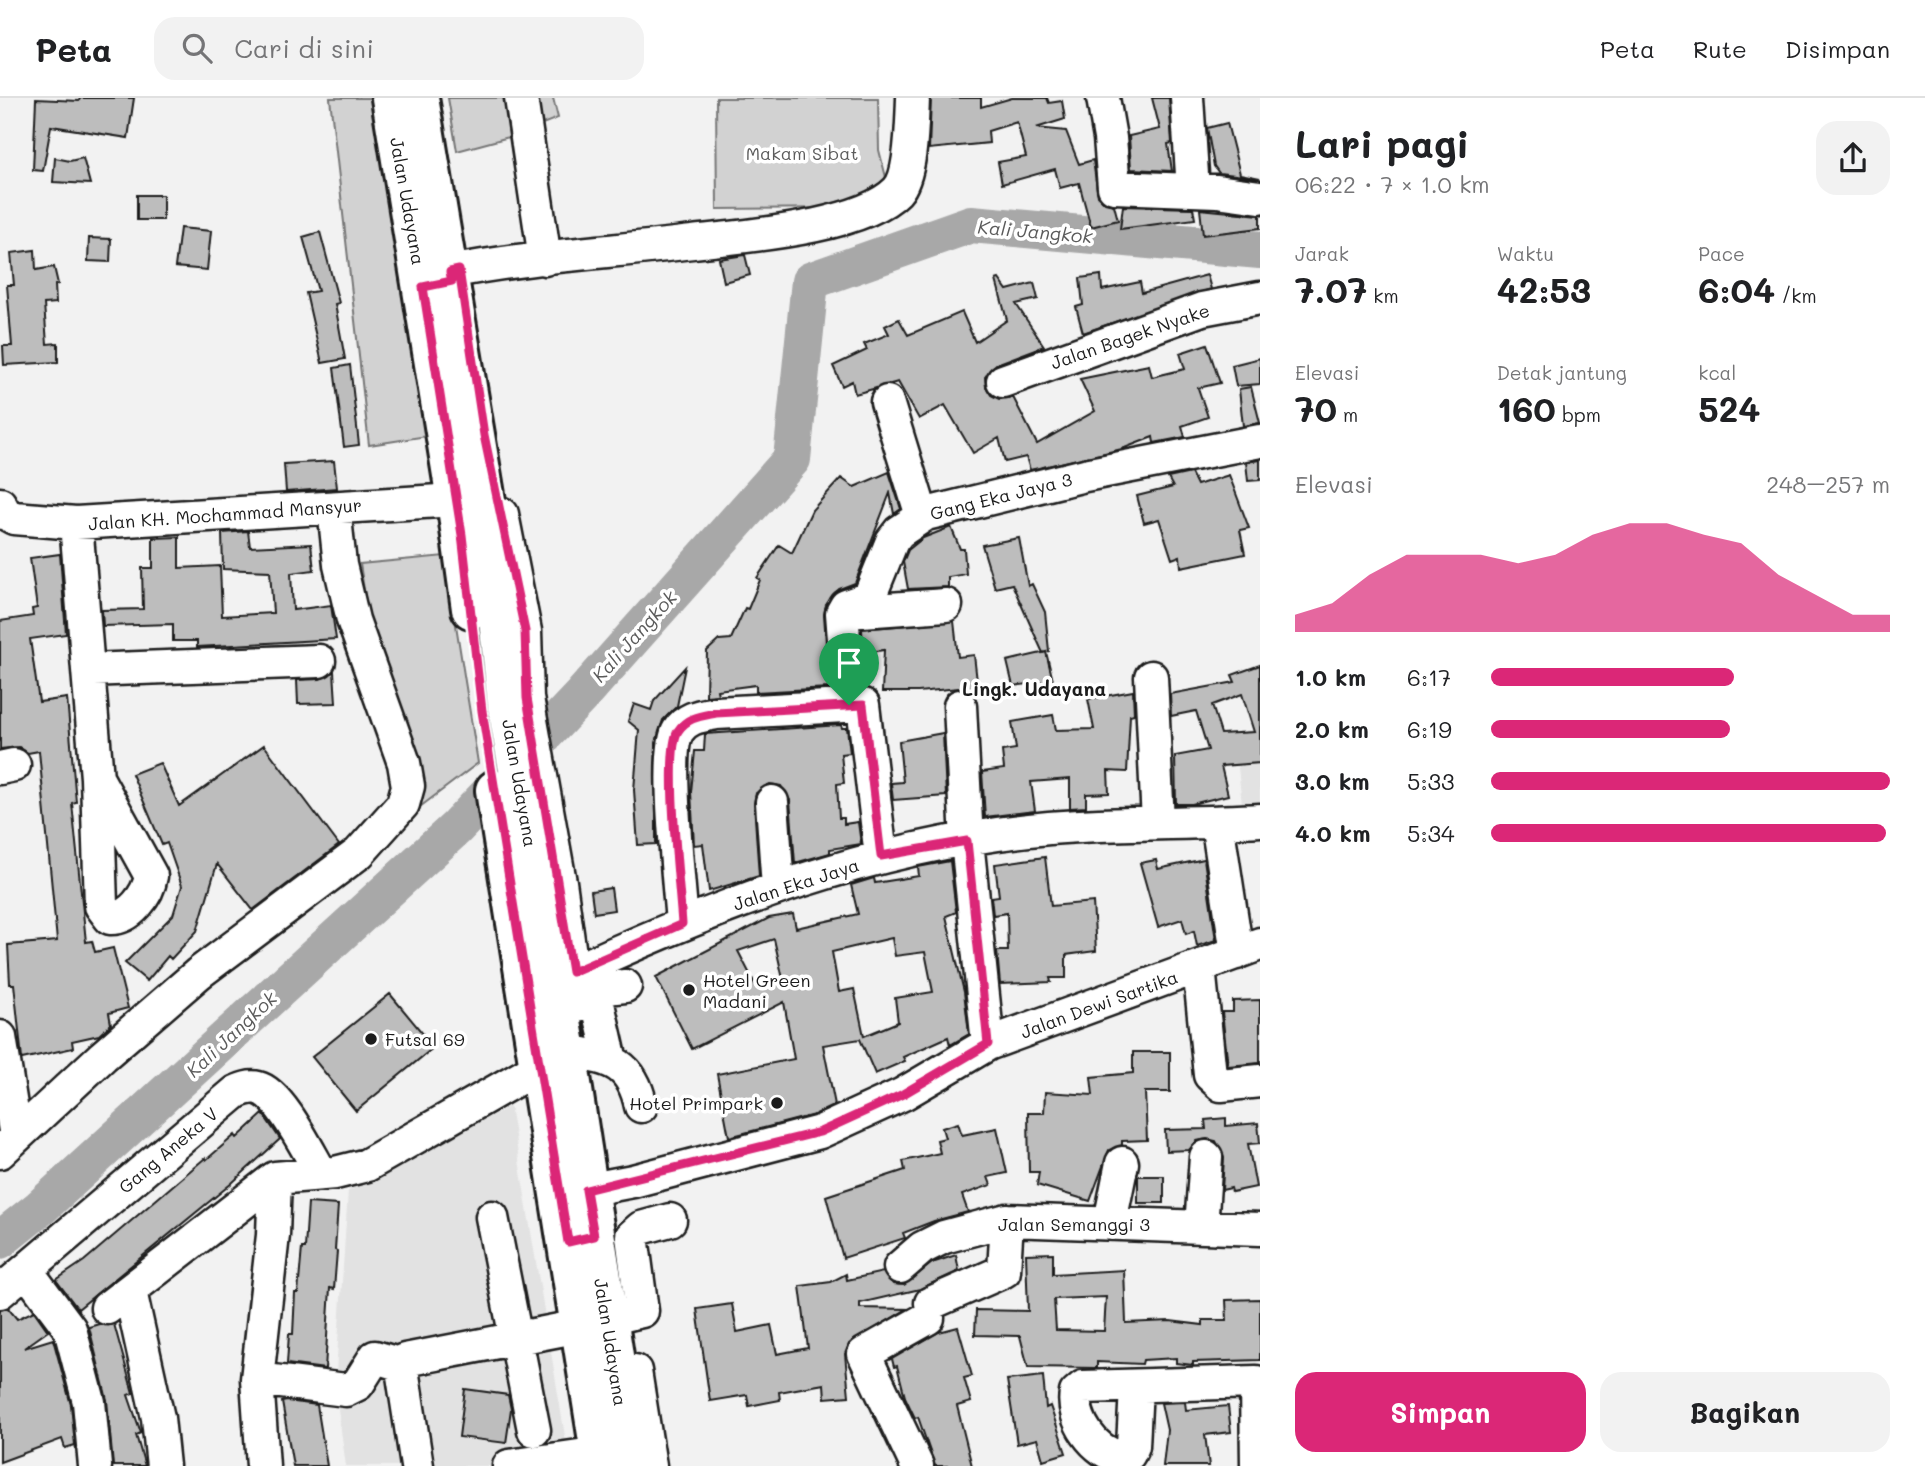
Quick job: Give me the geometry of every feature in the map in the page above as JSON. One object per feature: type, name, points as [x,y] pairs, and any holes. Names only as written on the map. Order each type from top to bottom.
[{"type":"main road","name":"Jalan Udayana","points":[[391,98],[450,276],[456,500],[506,706]]},
{"type":"main road","name":"Jalan Udayana","points":[[419,98],[486,501],[506,706],[531,857],[575,1058],[581,1239],[611,1462]]},
{"type":"main road","name":"Jalan Udayana","points":[[531,857],[563,976],[595,1188],[581,1239]]},
{"type":"street","points":[[434,98],[450,276],[545,259],[793,230],[879,203],[896,192],[906,180],[913,98]]},
{"type":"street","points":[[521,98],[545,259]]},
{"type":"street","points":[[1103,98],[1114,187],[1193,190],[1260,197]]},
{"type":"street","points":[[1187,98],[1193,190]]},
{"type":"street","name":"Jalan Bagek Nyake","points":[[1003,381],[1202,309],[1260,298]]},
{"type":"street","points":[[887,402],[922,516]]},
{"type":"street","name":"Gang Eka Jaya 3","points":[[842,612],[846,607],[869,598],[892,541],[899,532],[922,516],[939,509],[1084,475],[1260,441]]},
{"type":"street","name":"Jalan KH. Mochammad Mansyur","points":[[9,517],[76,523],[456,500]]},
{"type":"street","points":[[8,1144],[103,1056],[199,973],[359,853],[403,804],[408,786],[404,763],[353,620],[340,565],[334,508]]},
{"type":"street","points":[[76,523],[97,778],[101,906],[110,918],[118,918],[130,912],[145,892],[151,876],[97,778]]},
{"type":"street","points":[[849,705],[842,612],[946,605]]},
{"type":"street","points":[[88,670],[319,661]]},
{"type":"street","points":[[1151,677],[1158,823]]},
{"type":"street","points":[[682,924],[672,764],[674,740],[688,720],[716,713],[863,705],[881,856]]},
{"type":"street","points":[[960,706],[967,841],[988,1044]]},
{"type":"street","points":[[772,802],[779,888]]},
{"type":"street","name":"Jalan Eka Jaya","points":[[563,976],[682,924],[779,888],[881,856],[1047,828],[1260,820]]},
{"type":"street","points":[[1217,822],[1248,949]]},
{"type":"street","name":"Jalan Dewi Sartika","points":[[595,1188],[820,1132],[903,1094],[988,1044],[1248,949]]},
{"type":"street","points":[[1199,967],[1210,1075],[1221,1085],[1260,1080]]},
{"type":"street","points":[[163,1466],[158,1418],[118,1300],[275,1178],[321,1172],[335,1173],[367,1165],[575,1058],[598,1004],[599,995],[606,988],[625,986]]},
{"type":"street","points":[[0,1037],[8,1144]]},
{"type":"street","points":[[575,1058],[628,1070],[636,1085],[641,1106]]},
{"type":"street","name":"Gang Aneka V","points":[[0,1292],[236,1092],[256,1087],[273,1097],[321,1172]]},
{"type":"street","points":[[1201,1227],[1206,1157]]},
{"type":"street","points":[[1110,1223],[1122,1163]]},
{"type":"street","points":[[263,1466],[257,1379],[273,1235],[275,1178]]},
{"type":"street","points":[[595,1188],[650,1466]]},
{"type":"street","points":[[492,1217],[534,1430]]},
{"type":"street","points":[[402,1365],[409,1358],[642,1311],[632,1236],[641,1228],[670,1220]]},
{"type":"street","points":[[917,1466],[864,1354],[930,1310],[1004,1271],[1007,1220]]},
{"type":"street","name":"Jalan Semanggi 3","points":[[900,1267],[922,1248],[944,1237],[1007,1220],[1260,1229]]},
{"type":"street","points":[[26,1270],[70,1329],[89,1402],[95,1466]]},
{"type":"street","points":[[257,1379],[346,1391],[358,1384],[375,1357],[402,1365]]},
{"type":"street","points":[[402,1365],[417,1466]]},
{"type":"street","points":[[1136,1387],[1133,1446],[1129,1454],[1114,1456],[1095,1444],[1079,1417],[1074,1401],[1076,1393],[1083,1387],[1258,1381],[1257,1466]]},
{"type":"street","points":[[509,1466],[611,1462]]},
{"type":"shaded area","points":[[1260,729],[1260,811],[1243,813],[1234,732]]},
{"type":"shaded area","points":[[510,1106],[570,1466],[346,1466],[335,1388],[348,1191]]},
{"type":"green space","points":[[330,98],[377,98],[427,436],[369,445]]},
{"type":"green space","points":[[448,98],[553,98],[558,118],[509,137],[457,151]]},
{"type":"green space","name":"Makam Sibat","points":[[716,98],[878,98],[879,150],[888,185],[850,208],[717,209]]},
{"type":"green space","points":[[445,556],[478,763],[400,822],[360,564]]},
{"type":"building","points":[[80,98],[134,98],[128,138],[51,126],[43,171],[33,170],[36,99],[79,101]]},
{"type":"building","points":[[931,98],[981,98],[981,107],[1012,98],[1047,98],[1049,103],[1062,101],[1065,119],[1036,128],[1066,131],[1079,164],[1093,160],[1098,196],[1105,203],[1114,205],[1118,220],[1091,227],[1079,183],[1060,188],[1055,169],[1002,184],[998,162],[1026,157],[1017,122],[988,131],[989,143],[929,149]]},
{"type":"building","points":[[1152,98],[1169,98],[1172,143],[1168,144],[1172,171],[1131,169],[1129,136],[1160,129]]},
{"type":"building","points":[[1227,123],[1240,174],[1260,178],[1219,173],[1214,166],[1207,128]]},
{"type":"building","points":[[55,158],[70,161],[83,158],[90,184],[53,182]]},
{"type":"building","points":[[137,195],[163,195],[163,220],[137,220]]},
{"type":"building","points":[[1123,206],[1193,208],[1195,219],[1120,229]]},
{"type":"building","points":[[1200,209],[1260,215],[1260,228],[1203,235]]},
{"type":"building","points":[[180,228],[211,231],[207,270],[175,267]]},
{"type":"building","points":[[320,232],[339,303],[335,304],[345,359],[322,363],[306,293],[318,291],[303,237]]},
{"type":"building","points":[[89,238],[111,239],[110,262],[88,261]]},
{"type":"building","points":[[35,250],[36,270],[54,267],[58,284],[55,285],[56,303],[44,304],[47,344],[58,343],[58,362],[4,365],[3,346],[12,346],[7,285],[14,285],[11,253]]},
{"type":"building","points":[[745,255],[750,275],[724,282],[719,259]]},
{"type":"building","points":[[1101,275],[1102,290],[1140,282],[1142,293],[1207,275],[1211,289],[1083,333],[1076,307],[1083,305],[1080,278]]},
{"type":"building","points":[[999,279],[1007,290],[1034,283],[1038,299],[1016,304],[1044,346],[996,364],[985,377],[986,387],[991,395],[999,399],[1013,397],[1037,444],[1095,411],[1080,379],[1149,365],[1152,377],[1185,369],[1180,353],[1207,344],[1220,383],[1198,388],[1208,417],[1182,426],[1185,437],[1154,443],[1153,437],[1122,449],[1030,470],[1026,457],[1005,462],[999,438],[973,453],[945,405],[919,419],[898,382],[855,394],[852,381],[842,386],[833,366],[867,350],[864,344],[889,334],[885,326],[899,319],[908,335],[962,312],[975,342],[1007,320],[996,280]]},
{"type":"building","points":[[1260,358],[1260,384],[1236,386],[1232,365]]},
{"type":"building","points":[[350,365],[359,445],[344,447],[334,368]]},
{"type":"building","points":[[1251,387],[1260,423],[1243,426],[1239,389]]},
{"type":"building","points":[[1260,460],[1260,480],[1248,481],[1246,462]]},
{"type":"building","points":[[334,461],[337,488],[286,492],[284,464]]},
{"type":"building","points":[[889,472],[901,509],[894,514],[890,493],[855,583],[839,589],[826,605],[824,614],[829,688],[756,692],[756,685],[717,690],[718,695],[706,696],[707,651],[719,640],[731,639],[745,608],[748,609],[760,580],[757,578],[779,545],[792,553],[812,510],[841,478],[854,487]]},
{"type":"building","points":[[1191,473],[1197,485],[1229,475],[1249,528],[1240,530],[1245,554],[1181,567],[1180,556],[1172,559],[1159,519],[1144,523],[1137,496],[1173,487],[1168,478]]},
{"type":"building","points":[[951,527],[960,549],[964,549],[966,574],[948,577],[948,587],[908,589],[903,562],[908,550],[923,538]]},
{"type":"building","points":[[248,531],[250,547],[311,544],[314,570],[291,573],[293,610],[331,605],[336,639],[197,647],[197,641],[173,641],[173,624],[103,626],[102,610],[143,609],[142,568],[153,568],[153,538],[179,537],[179,568],[220,566],[222,616],[273,613],[270,571],[223,569],[222,533]]},
{"type":"building","points":[[1019,538],[1028,586],[1032,584],[1045,612],[1049,651],[1043,653],[1012,584],[995,588],[982,545]]},
{"type":"building","points":[[60,554],[66,634],[30,639],[39,702],[67,698],[76,802],[72,803],[86,942],[92,941],[95,952],[113,948],[128,1008],[109,1013],[111,1024],[99,1035],[72,1041],[73,1048],[22,1059],[14,984],[10,984],[8,945],[57,941],[39,751],[28,753],[19,747],[0,749],[0,621],[33,616],[32,609],[37,608],[30,558]]},
{"type":"building","points":[[954,621],[958,657],[974,655],[978,690],[959,688],[882,692],[884,650],[863,653],[862,629]]},
{"type":"building","points":[[1046,652],[1053,681],[1013,686],[1007,661]]},
{"type":"building","points":[[1260,665],[1260,763],[1221,766],[1228,795],[1192,804],[1176,804],[1175,756],[1208,750],[1196,711],[1171,716],[1170,694],[1235,682],[1232,675]],"holes":[[[1242,694],[1254,732],[1221,734],[1212,705]]]},
{"type":"building","points":[[685,667],[677,706],[663,720],[656,743],[656,844],[638,845],[634,790],[639,730],[628,721],[634,704],[651,710],[654,701]]},
{"type":"building","points":[[334,671],[336,703],[298,704],[297,680],[320,679]]},
{"type":"building","points":[[1133,691],[1134,714],[1130,715],[1127,772],[1108,771],[1109,793],[1086,794],[1086,807],[1070,808],[1070,779],[1031,782],[1035,811],[985,817],[982,772],[1004,769],[1002,751],[1016,749],[1012,722],[1053,715],[1056,730],[1094,729],[1088,699]]},
{"type":"building","points":[[841,725],[842,728],[847,728],[850,753],[841,754],[844,783],[837,784],[839,818],[844,818],[844,824],[858,822],[861,844],[830,849],[830,853],[795,863],[790,800],[781,786],[770,784],[756,793],[754,803],[759,876],[709,891],[703,844],[694,845],[691,792],[695,751],[704,751],[705,734]]},
{"type":"building","points":[[943,733],[946,796],[893,800],[891,783],[903,782],[899,741]]},
{"type":"building","points":[[264,745],[339,845],[253,910],[217,864],[197,931],[171,959],[168,956],[147,981],[125,963],[173,915],[182,886],[167,843],[162,845],[132,774],[160,763],[179,806]]},
{"type":"building","points":[[1045,857],[1051,906],[1093,902],[1096,951],[1066,955],[1066,978],[1050,978],[1051,982],[1000,984],[997,951],[1008,951],[1007,913],[993,915],[991,897],[999,896],[995,864]]},
{"type":"building","points":[[1204,859],[1216,940],[1197,946],[1194,931],[1186,934],[1182,919],[1158,927],[1140,863],[1156,860],[1158,869]]},
{"type":"building","points":[[950,861],[956,912],[946,916],[964,992],[969,1034],[950,1045],[948,1037],[903,1057],[905,1061],[875,1074],[860,1039],[823,1045],[835,1105],[814,1115],[729,1137],[717,1074],[794,1059],[784,1002],[692,1049],[656,977],[769,918],[793,914],[796,928],[858,914],[851,885],[874,878],[875,883],[919,876],[918,867]],"holes":[[[892,938],[895,956],[925,952],[933,992],[895,998],[898,1022],[864,1036],[854,989],[839,992],[832,952]],[[774,939],[783,979],[755,984],[738,951]]]},
{"type":"building","points":[[611,888],[614,910],[594,913],[591,891]]},
{"type":"building","points":[[390,994],[434,1047],[356,1111],[312,1057]]},
{"type":"building","points":[[1260,1000],[1260,1063],[1228,1066],[1222,1012],[1233,1012],[1233,1001]]},
{"type":"building","points":[[1133,1052],[1170,1052],[1170,1092],[1145,1092],[1147,1140],[1122,1141],[1122,1145],[1109,1150],[1090,1201],[1037,1185],[1039,1172],[1029,1172],[1028,1113],[1044,1113],[1045,1092],[1093,1095],[1091,1077],[1133,1073]]},
{"type":"building","points":[[263,1114],[280,1139],[232,1183],[78,1309],[56,1280],[84,1261],[205,1158],[206,1160],[235,1135],[237,1138]]},
{"type":"building","points":[[1226,1118],[1226,1126],[1258,1123],[1260,1143],[1248,1144],[1256,1187],[1232,1192],[1231,1188],[1222,1190],[1224,1158],[1216,1141],[1197,1141],[1189,1150],[1166,1151],[1165,1130],[1206,1129],[1205,1120]]},
{"type":"building","points":[[958,1123],[962,1135],[997,1128],[1007,1173],[988,1177],[991,1185],[962,1195],[968,1212],[934,1221],[903,1233],[905,1238],[843,1258],[826,1196],[905,1170],[903,1161],[940,1153],[937,1140],[945,1138],[942,1128]]},
{"type":"building","points":[[1138,1176],[1164,1176],[1164,1203],[1138,1203]]},
{"type":"building","points":[[308,1203],[338,1205],[334,1289],[330,1288],[325,1369],[287,1364],[289,1334],[293,1334],[295,1293],[298,1293],[302,1248],[305,1248]]},
{"type":"building","points":[[1053,1253],[1053,1274],[1124,1270],[1126,1323],[1170,1321],[1203,1325],[1203,1320],[1227,1320],[1226,1300],[1260,1299],[1260,1360],[1193,1362],[1193,1365],[1176,1363],[1176,1358],[1143,1360],[1142,1364],[1097,1362],[1097,1368],[1028,1367],[1020,1336],[975,1335],[976,1310],[1028,1311],[1026,1254]],"holes":[[[1106,1297],[1104,1331],[1056,1330],[1054,1299]]]},
{"type":"building","points":[[956,1255],[959,1271],[920,1289],[860,1303],[860,1308],[907,1309],[849,1344],[845,1354],[849,1396],[825,1398],[824,1384],[779,1392],[780,1400],[749,1406],[747,1395],[710,1401],[697,1309],[732,1304],[737,1332],[771,1325],[777,1354],[808,1348],[800,1286],[831,1282],[846,1274],[847,1280],[883,1272],[893,1284],[904,1285],[932,1263]]},
{"type":"building","points":[[8,1308],[17,1319],[34,1311],[48,1331],[24,1348],[53,1339],[71,1405],[75,1445],[65,1448],[62,1439],[0,1462],[0,1310]]},
{"type":"building","points":[[114,1324],[133,1393],[128,1395],[141,1433],[136,1435],[145,1466],[113,1466],[107,1400],[89,1327]]},
{"type":"building","points":[[958,1327],[972,1376],[964,1378],[971,1402],[957,1406],[972,1466],[935,1466],[918,1417],[915,1418],[905,1397],[897,1366],[894,1367],[892,1359],[939,1332]]},
{"type":"building","points":[[1043,1376],[1046,1408],[1050,1406],[1066,1453],[1043,1460],[1037,1439],[1017,1444],[1007,1380]]},
{"type":"building","points":[[465,1389],[508,1395],[511,1409],[506,1443],[459,1437]]},
{"type":"building","points":[[282,1402],[317,1405],[327,1466],[293,1466]]},
{"type":"building","points":[[1185,1402],[1186,1410],[1228,1406],[1231,1432],[1205,1435],[1209,1466],[1163,1466],[1167,1430],[1161,1403]]},
{"type":"waterway","name":"Kali Jangkok","points":[[0,1240],[40,1208],[456,828],[582,695],[792,459],[810,281],[971,224],[1260,250]]},
{"type":"place","name":"Hotel Green Madani","points":[[689,990]]},
{"type":"place","name":"Futsal 69","points":[[371,1039]]},
{"type":"place","name":"Hotel Primpark","points":[[777,1103]]},
{"type":"district","name":"Lingk. Udayana","points":[[1034,688]]},
{"type":"route","points":[[459,270],[484,435],[525,631],[527,698],[560,882],[572,972],[682,924],[672,764],[674,740],[685,723],[716,713],[849,705],[863,705],[881,856],[967,841],[988,1044],[903,1094],[856,1118],[820,1132],[633,1181],[586,1190],[594,1236],[568,1242],[482,711],[462,535],[423,287],[452,281],[450,272],[459,270]]}]
